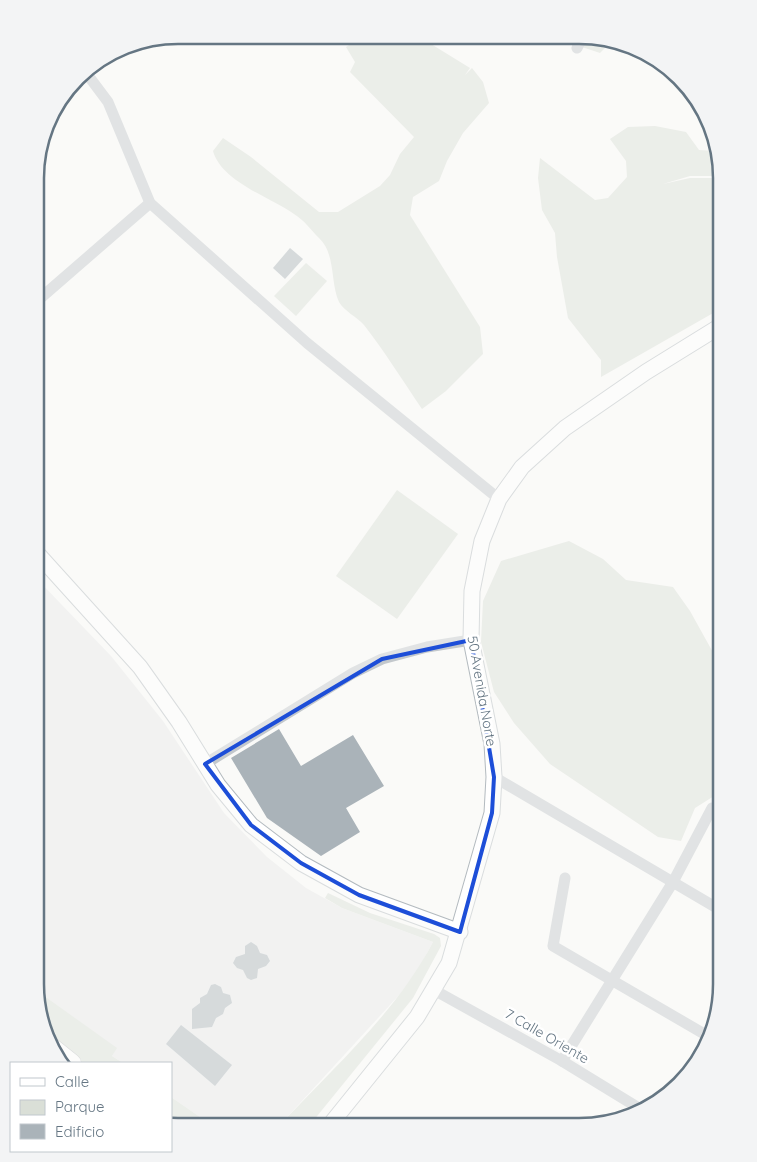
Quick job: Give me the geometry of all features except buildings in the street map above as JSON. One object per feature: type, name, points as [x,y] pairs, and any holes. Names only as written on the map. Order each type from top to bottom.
[{"type":"street","points":[[577,48],[579,44]]},
{"type":"street","points":[[89,77],[108,102],[150,203],[307,343],[499,499]]},
{"type":"street","points":[[44,295],[150,203]]},
{"type":"street","name":"50 Avenida Norte","points":[[336,1118],[399,1041],[434,990],[449,963],[460,932],[492,814],[494,777],[492,744],[471,640],[472,591],[482,540],[499,499],[522,467],[560,432],[605,399],[713,330]]},
{"type":"street","points":[[44,561],[157,689],[223,792],[251,825],[301,863],[359,894],[460,932]]},
{"type":"street","points":[[205,764],[353,673],[382,659],[427,647],[471,640]]},
{"type":"street","points":[[494,777],[713,906]]},
{"type":"street","points":[[562,1061],[614,980],[673,882],[712,808]]},
{"type":"street","points":[[565,878],[554,946],[703,1033]]},
{"type":"street","name":"7 Calle Oriente","points":[[434,990],[562,1061],[635,1106]]},
{"type":"highlighted area","points":[[471,640],[494,777],[492,813],[460,932],[359,895],[301,863],[251,825],[205,764],[382,659]]},
{"type":"shaded area","points":[[44,586],[111,656],[163,721],[224,813],[267,857],[306,888],[342,908],[433,942],[419,968],[400,994],[286,1118],[201,1118],[172,1098],[172,1062],[121,1062],[112,1056],[116,1048],[44,996]]},
{"type":"green space","points":[[351,44],[431,44],[470,68],[465,75],[472,68],[483,82],[489,103],[463,133],[447,161],[439,181],[413,197],[410,215],[480,327],[483,354],[446,391],[422,409],[364,325],[339,302],[328,252],[324,245],[298,216],[236,180],[218,162],[213,151],[223,138],[251,157],[319,212],[338,212],[380,186],[390,175],[400,154],[414,137],[350,72],[355,62],[346,47]]},
{"type":"green space","points":[[583,44],[606,47],[600,53],[582,47]]},
{"type":"green space","points":[[655,126],[686,132],[699,150],[711,151],[713,176],[690,176],[663,184],[690,178],[713,178],[713,313],[601,377],[601,360],[568,318],[557,257],[555,233],[542,210],[538,178],[540,158],[595,200],[608,198],[627,177],[626,161],[610,139],[628,127]]},
{"type":"green space","points":[[306,263],[327,281],[296,316],[274,296]]},
{"type":"green space","points":[[397,490],[458,534],[397,619],[336,576]]},
{"type":"green space","points":[[569,541],[603,559],[626,580],[673,587],[690,611],[713,652],[713,797],[695,808],[681,841],[658,837],[550,764],[514,723],[494,692],[481,642],[483,601],[501,561]]},
{"type":"green space","points":[[328,893],[370,913],[434,934],[440,938],[441,946],[413,998],[316,1118],[287,1118],[382,1016],[401,993],[433,942],[342,908],[325,898]]},
{"type":"green space","points":[[44,996],[117,1048],[112,1056],[121,1062],[81,1062],[57,1042],[48,1019]]},
{"type":"green space","points":[[172,1098],[201,1118],[172,1118]]}]
